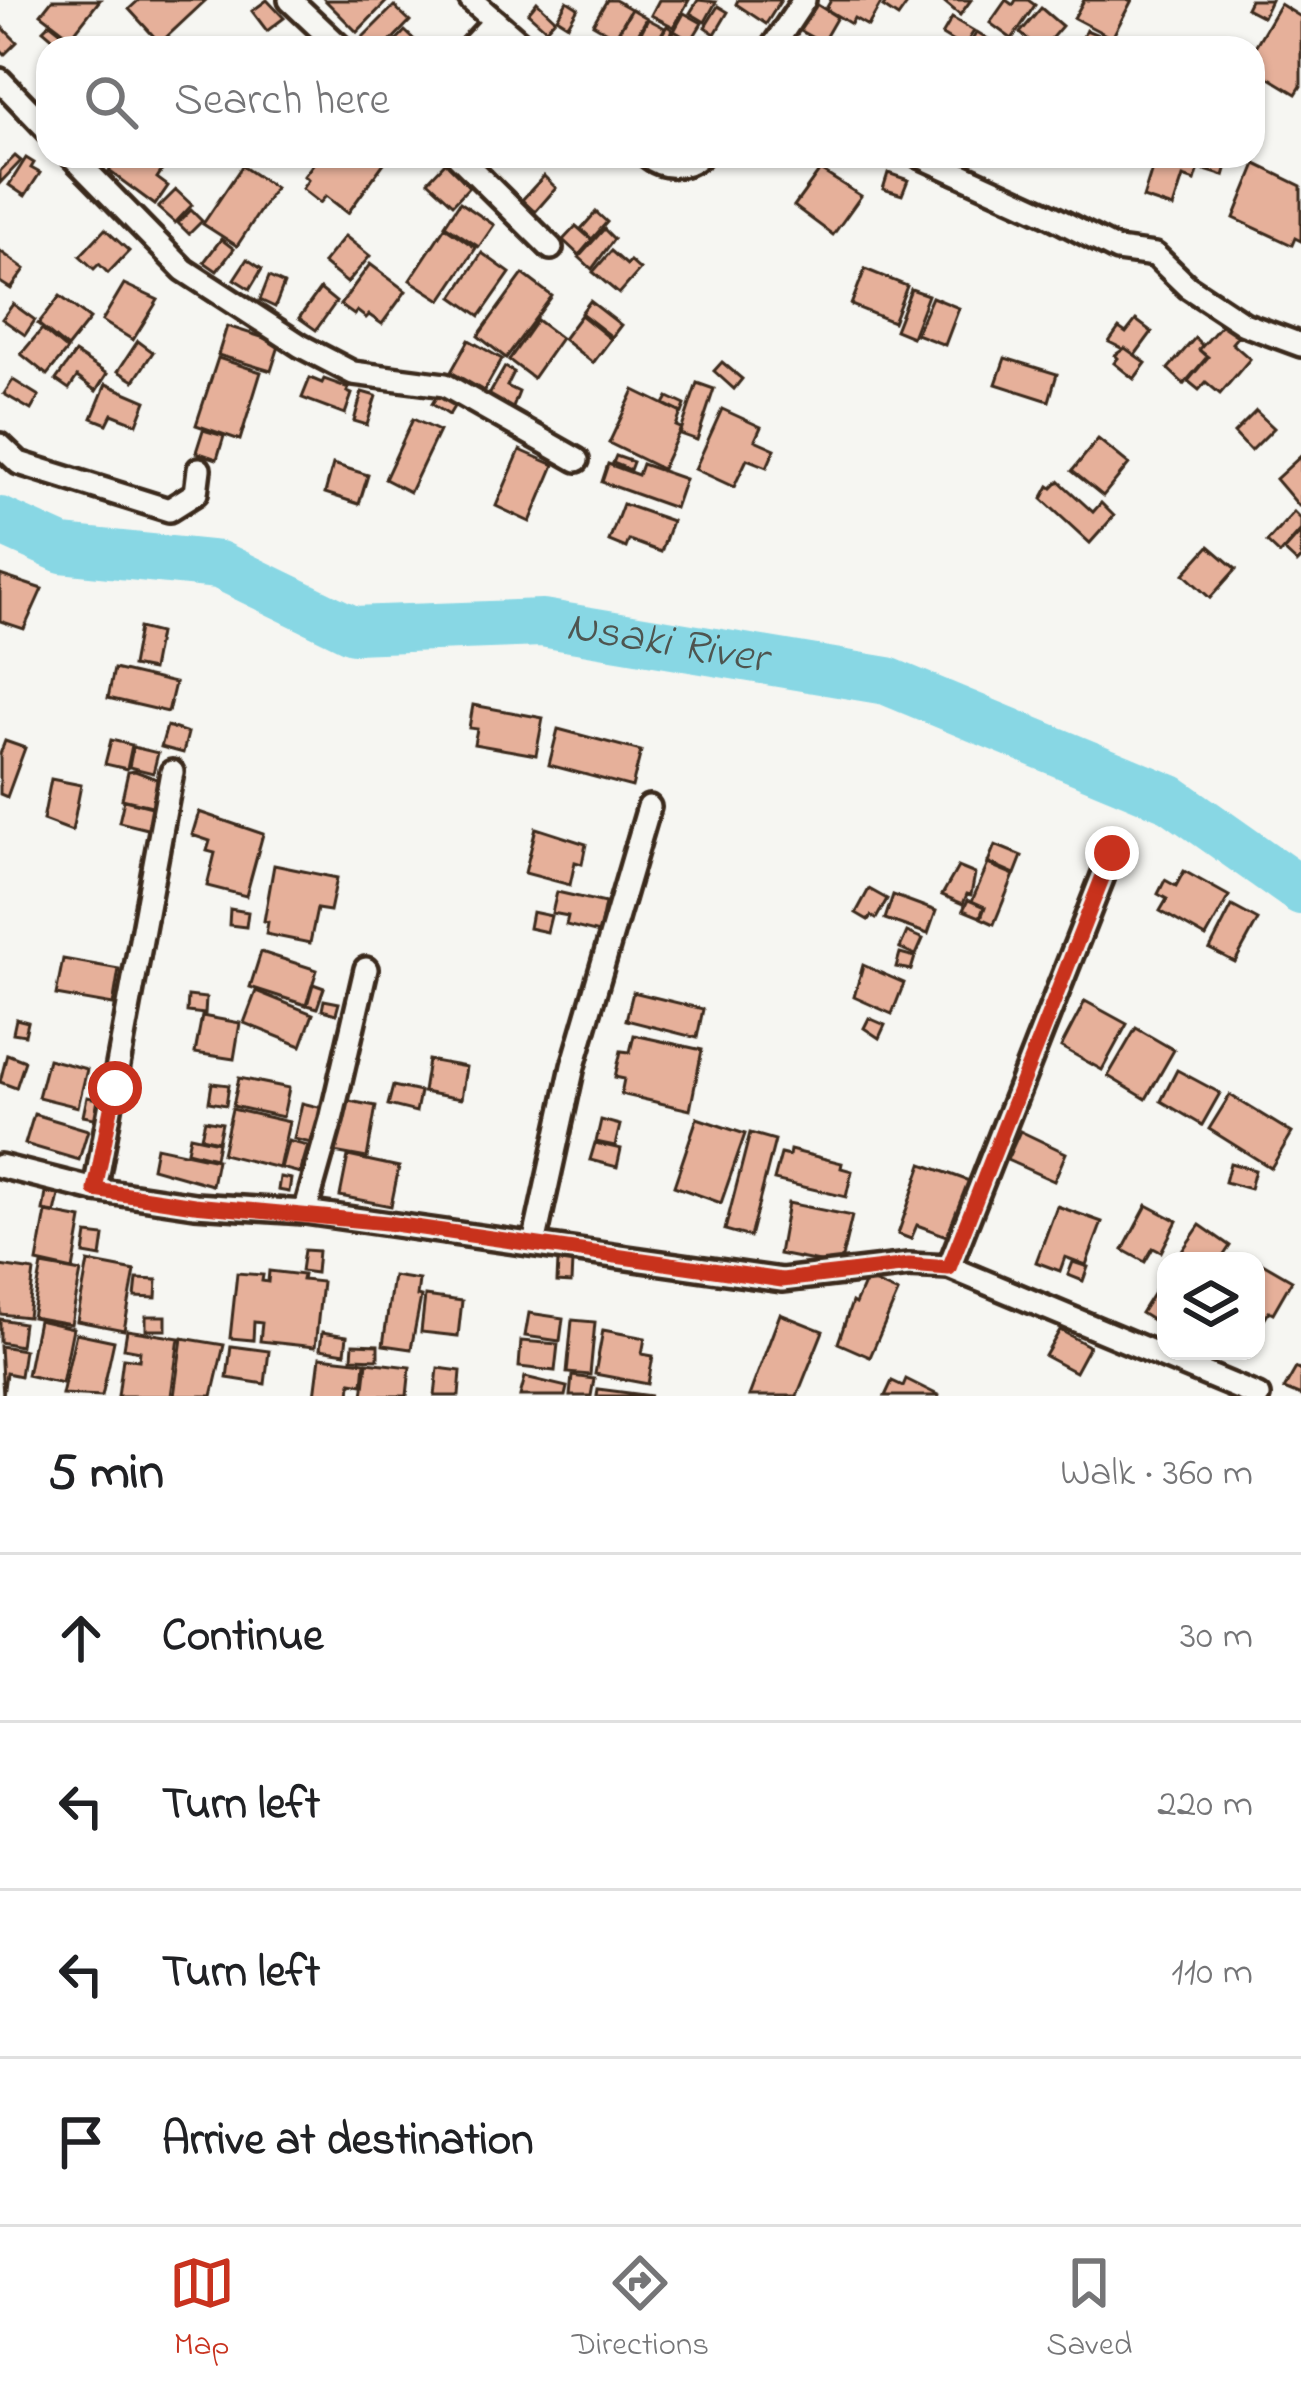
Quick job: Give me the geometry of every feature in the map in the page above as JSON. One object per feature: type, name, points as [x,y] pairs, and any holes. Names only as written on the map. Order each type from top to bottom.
[{"type":"street","points":[[290,0],[328,36]]},
{"type":"street","points":[[471,0],[512,36]]},
{"type":"street","points":[[780,36],[804,0]]},
{"type":"street","points":[[481,36],[495,21]]},
{"type":"street","points":[[0,80],[36,118]]},
{"type":"street","points":[[84,168],[184,270],[301,346],[353,373],[445,385],[578,460]]},
{"type":"street","points":[[470,168],[551,248]]},
{"type":"street","points":[[947,168],[1117,250],[1155,255],[1188,286],[1244,324],[1301,345]]},
{"type":"street","points":[[0,445],[19,463],[169,510],[196,493],[199,469]]},
{"type":"street","points":[[95,1190],[172,772]]},
{"type":"street","points":[[534,1244],[573,1066],[649,807]]},
{"type":"street","points":[[949,1268],[1112,853]]},
{"type":"street","points":[[304,1212],[366,969]]},
{"type":"street","points":[[0,1166],[95,1190],[194,1205],[304,1212],[782,1280],[909,1265],[949,1268],[1258,1396]]},
{"type":"building","points":[[52,0],[100,0],[72,36],[41,14]]},
{"type":"building","points":[[139,0],[206,0],[167,36],[154,36],[129,9]]},
{"type":"building","points":[[267,0],[284,18],[267,31],[252,11]]},
{"type":"building","points":[[325,0],[388,0],[357,32]]},
{"type":"building","points":[[607,0],[631,9],[616,36],[593,24]]},
{"type":"building","points":[[659,0],[689,0],[674,27],[651,15]]},
{"type":"building","points":[[698,0],[716,2],[705,22],[690,13]]},
{"type":"building","points":[[738,0],[781,0],[766,24],[736,4]]},
{"type":"building","points":[[831,0],[883,0],[868,26],[854,18],[851,24],[826,9]]},
{"type":"building","points":[[888,0],[910,0],[898,17],[883,7]]},
{"type":"building","points":[[942,0],[971,0],[960,15]]},
{"type":"building","points":[[1006,0],[1013,5],[1016,0],[1028,0],[1035,5],[1014,36],[990,23]]},
{"type":"building","points":[[1084,0],[1132,0],[1113,36],[1074,18]]},
{"type":"building","points":[[1250,0],[1271,0],[1263,17],[1246,8]]},
{"type":"building","points":[[567,1],[578,8],[568,25],[557,18]]},
{"type":"building","points":[[537,2],[555,19],[546,29],[528,13]]},
{"type":"building","points":[[813,2],[837,17],[826,36],[810,36],[797,29]]},
{"type":"building","points":[[1280,4],[1301,17],[1301,86],[1296,94],[1265,75],[1265,36],[1261,36]]},
{"type":"building","points":[[394,6],[410,21],[396,36],[364,36]]},
{"type":"building","points":[[718,6],[728,12],[715,34],[705,27]]},
{"type":"building","points":[[1041,8],[1062,26],[1053,36],[1020,33]]},
{"type":"building","points":[[632,9],[647,18],[637,36],[616,36]]},
{"type":"building","points":[[684,13],[702,23],[694,36],[674,31]]},
{"type":"building","points":[[952,18],[974,31],[971,36],[942,35]]},
{"type":"building","points":[[648,19],[665,28],[660,36],[639,36]]},
{"type":"building","points":[[50,23],[64,34],[50,36],[43,30]]},
{"type":"building","points":[[2,27],[17,42],[5,54],[0,49]]},
{"type":"building","points":[[15,156],[21,161],[0,183],[0,171]]},
{"type":"building","points":[[26,158],[40,173],[25,196],[9,185]]},
{"type":"building","points":[[164,168],[157,178],[168,186],[155,205],[109,171]]},
{"type":"building","points":[[241,168],[275,188],[237,246],[203,224]]},
{"type":"building","points":[[310,168],[380,168],[348,213],[326,196],[320,203],[302,189],[308,180],[304,176]]},
{"type":"building","points":[[440,168],[453,168],[469,187],[453,204],[428,181]]},
{"type":"building","points":[[1152,168],[1199,168],[1195,181],[1183,177],[1173,208],[1143,198]]},
{"type":"building","points":[[1199,168],[1226,168],[1224,176]]},
{"type":"building","points":[[1254,168],[1301,186],[1301,241],[1295,238],[1292,245],[1234,218]]},
{"type":"building","points":[[820,170],[861,196],[833,235],[794,206]]},
{"type":"building","points":[[888,173],[908,180],[902,195],[883,189]]},
{"type":"building","points":[[544,176],[556,188],[535,212],[522,200]]},
{"type":"building","points":[[176,190],[192,205],[175,223],[158,208]]},
{"type":"building","points":[[460,202],[494,225],[479,247],[445,225]]},
{"type":"building","points":[[191,210],[202,221],[189,234],[178,223]]},
{"type":"building","points":[[596,212],[607,222],[592,239],[581,229]]},
{"type":"building","points":[[576,226],[592,240],[579,255],[563,240]]},
{"type":"building","points":[[445,227],[476,248],[441,300],[410,280]]},
{"type":"building","points":[[105,229],[129,251],[108,273],[99,264],[94,269],[80,256]]},
{"type":"building","points":[[604,229],[614,239],[592,269],[579,257]]},
{"type":"building","points":[[345,236],[370,256],[347,283],[323,263]]},
{"type":"building","points":[[221,239],[234,249],[217,271],[204,262]]},
{"type":"building","points":[[0,251],[25,269],[11,289],[0,282]]},
{"type":"building","points":[[611,251],[640,270],[619,294],[593,272]]},
{"type":"building","points":[[482,253],[510,273],[480,316],[453,297]]},
{"type":"building","points":[[247,259],[262,269],[250,289],[234,279]]},
{"type":"building","points":[[370,264],[406,291],[382,324],[340,305]]},
{"type":"building","points":[[865,269],[907,286],[893,322],[851,305]]},
{"type":"building","points":[[523,274],[552,296],[506,358],[478,336]]},
{"type":"building","points":[[269,277],[284,284],[275,307],[260,300]]},
{"type":"building","points":[[124,284],[158,300],[133,340],[102,321]]},
{"type":"building","points":[[320,289],[336,302],[316,330],[299,318]]},
{"type":"building","points":[[911,289],[928,295],[912,337],[895,330]]},
{"type":"building","points":[[60,296],[90,319],[67,348],[38,324]]},
{"type":"building","points":[[932,297],[959,308],[945,345],[916,334]]},
{"type":"building","points":[[590,301],[621,325],[612,337],[581,313]]},
{"type":"building","points":[[13,304],[35,320],[25,335],[2,319]]},
{"type":"building","points":[[581,315],[611,339],[593,363],[563,339]]},
{"type":"building","points":[[537,320],[561,338],[533,378],[509,360]]},
{"type":"building","points":[[1136,320],[1152,332],[1135,355],[1109,342],[1119,328],[1126,333]]},
{"type":"building","points":[[1223,323],[1238,336],[1232,343],[1250,359],[1220,394],[1206,382],[1199,390],[1188,381],[1208,357],[1199,350]]},
{"type":"building","points":[[227,326],[280,343],[271,371],[218,355]]},
{"type":"building","points":[[42,329],[67,350],[47,375],[21,354]]},
{"type":"building","points":[[1195,338],[1207,357],[1184,384],[1168,369]]},
{"type":"building","points":[[469,340],[502,359],[484,391],[451,372]]},
{"type":"building","points":[[138,341],[153,352],[134,381],[118,371]]},
{"type":"building","points":[[1125,348],[1146,363],[1134,379],[1114,363],[1115,355]]},
{"type":"building","points":[[75,353],[107,374],[96,391],[77,377],[69,389],[56,380]]},
{"type":"building","points":[[218,358],[261,372],[240,440],[196,425]]},
{"type":"building","points":[[1005,358],[1057,374],[1049,401],[996,384]]},
{"type":"building","points":[[722,362],[742,379],[734,389],[714,371]]},
{"type":"building","points":[[505,367],[514,372],[507,386],[519,392],[509,418],[484,404]]},
{"type":"building","points":[[310,378],[349,388],[352,394],[345,414],[302,398]]},
{"type":"building","points":[[13,380],[39,396],[31,410],[4,394]]},
{"type":"building","points":[[697,383],[714,389],[697,440],[680,434]]},
{"type":"building","points":[[106,384],[146,401],[137,424],[112,414],[107,424],[92,418]]},
{"type":"building","points":[[634,390],[681,413],[676,426],[681,428],[662,469],[609,443]]},
{"type":"building","points":[[362,392],[376,396],[367,425],[354,421]]},
{"type":"building","points":[[438,394],[455,405],[449,415],[432,404]]},
{"type":"building","points":[[668,397],[685,405],[682,413],[664,404]]},
{"type":"building","points":[[722,409],[761,427],[755,440],[775,449],[767,467],[747,459],[734,487],[695,469]]},
{"type":"building","points":[[1256,411],[1274,428],[1251,451],[1234,433]]},
{"type":"building","points":[[413,419],[439,431],[410,492],[385,479]]},
{"type":"building","points":[[203,430],[224,436],[217,459],[196,452]]},
{"type":"building","points":[[1098,439],[1129,464],[1103,496],[1072,471]]},
{"type":"building","points":[[520,450],[554,465],[530,522],[496,506]]},
{"type":"building","points":[[616,456],[633,462],[630,470],[613,463]]},
{"type":"building","points":[[1301,456],[1301,504],[1299,506],[1276,479]]},
{"type":"building","points":[[333,464],[368,475],[359,504],[325,493]]},
{"type":"building","points":[[608,464],[638,475],[642,464],[685,479],[675,508],[602,482]]},
{"type":"building","points":[[1059,481],[1093,512],[1101,503],[1114,516],[1090,543],[1042,499],[1049,486]]},
{"type":"building","points":[[623,504],[672,521],[661,552],[629,540],[626,548],[609,541]]},
{"type":"building","points":[[1294,512],[1301,519],[1301,530],[1280,554],[1267,542]]},
{"type":"building","points":[[1301,532],[1301,559],[1297,563],[1284,551]]},
{"type":"building","points":[[1209,546],[1236,569],[1210,598],[1184,574]]},
{"type":"building","points":[[0,575],[42,589],[24,629],[0,621]]},
{"type":"building","points":[[139,628],[159,633],[152,670],[132,666]]},
{"type":"building","points":[[114,669],[175,683],[168,712],[108,698]]},
{"type":"building","points":[[473,705],[543,718],[536,755],[474,744],[477,729],[469,728]]},
{"type":"building","points":[[167,726],[188,733],[183,753],[161,747]]},
{"type":"building","points":[[558,729],[641,751],[632,787],[549,765]]},
{"type":"building","points":[[111,740],[132,745],[127,769],[105,764]]},
{"type":"building","points":[[5,741],[25,748],[7,797],[0,794],[0,754]]},
{"type":"building","points":[[133,747],[158,753],[153,773],[129,767]]},
{"type":"building","points":[[128,772],[162,781],[156,807],[122,799]]},
{"type":"building","points":[[51,779],[81,785],[72,831],[43,820]]},
{"type":"building","points":[[124,800],[156,808],[151,830],[119,822]]},
{"type":"building","points":[[199,812],[263,834],[246,896],[207,886],[215,853],[207,851],[210,841],[192,835]]},
{"type":"building","points":[[536,828],[586,844],[582,864],[575,862],[570,885],[525,873]]},
{"type":"building","points":[[995,845],[1022,856],[1015,874],[988,862]]},
{"type":"building","points":[[988,864],[1014,875],[994,924],[981,918],[985,907],[972,901]]},
{"type":"building","points":[[274,865],[337,878],[330,911],[317,909],[310,943],[266,934]]},
{"type":"building","points":[[958,867],[975,874],[971,895],[967,894],[963,904],[942,895]]},
{"type":"building","points":[[1184,871],[1229,896],[1206,937],[1160,911],[1167,899],[1158,894],[1165,880],[1176,886]]},
{"type":"building","points":[[869,889],[887,899],[876,919],[868,920],[856,913]]},
{"type":"building","points":[[557,892],[605,903],[599,933],[566,925],[568,916],[552,913]]},
{"type":"building","points":[[893,895],[936,911],[928,934],[885,919]]},
{"type":"building","points":[[968,900],[984,907],[980,917],[963,910]]},
{"type":"building","points":[[1232,906],[1258,920],[1235,962],[1210,949]]},
{"type":"building","points":[[230,909],[248,912],[246,927],[229,925]]},
{"type":"building","points":[[532,912],[551,916],[547,932],[529,928]]},
{"type":"building","points":[[907,932],[923,939],[916,955],[900,948]]},
{"type":"building","points":[[261,952],[317,970],[306,1005],[250,987]]},
{"type":"building","points":[[900,953],[915,957],[911,970],[896,967]]},
{"type":"building","points":[[63,959],[119,969],[113,1005],[56,995]]},
{"type":"building","points":[[863,965],[904,983],[892,1014],[854,997]]},
{"type":"building","points":[[313,984],[324,988],[317,1008],[307,1005]]},
{"type":"building","points":[[256,991],[313,1014],[301,1046],[244,1023]]},
{"type":"building","points":[[633,992],[703,1009],[697,1038],[626,1020]]},
{"type":"building","points":[[188,996],[206,998],[205,1014],[187,1012]]},
{"type":"building","points":[[324,1000],[339,1003],[336,1014],[322,1010]]},
{"type":"building","points":[[1085,1001],[1127,1024],[1102,1070],[1061,1047]]},
{"type":"building","points":[[202,1016],[240,1023],[234,1059],[195,1053]]},
{"type":"building","points":[[869,1018],[885,1025],[879,1038],[864,1028]]},
{"type":"building","points":[[16,1019],[28,1022],[25,1035],[13,1033]]},
{"type":"building","points":[[1136,1028],[1174,1050],[1146,1099],[1108,1076]]},
{"type":"building","points":[[634,1035],[702,1050],[690,1110],[621,1094],[624,1079],[615,1077],[621,1051],[630,1052]]},
{"type":"building","points":[[7,1054],[25,1061],[16,1088],[0,1082]]},
{"type":"building","points":[[48,1059],[87,1069],[78,1107],[38,1097]]},
{"type":"building","points":[[428,1060],[466,1067],[461,1099],[423,1092]]},
{"type":"building","points":[[1177,1070],[1220,1093],[1202,1125],[1161,1101]]},
{"type":"building","points":[[239,1078],[289,1088],[283,1117],[233,1106]]},
{"type":"building","points":[[212,1083],[229,1085],[226,1105],[209,1102]]},
{"type":"building","points":[[393,1086],[420,1092],[416,1112],[388,1105]]},
{"type":"building","points":[[1230,1095],[1292,1133],[1271,1168],[1209,1129]]},
{"type":"building","points":[[87,1097],[103,1100],[99,1119],[83,1116]]},
{"type":"building","points":[[344,1100],[376,1106],[367,1158],[334,1152]]},
{"type":"building","points":[[302,1103],[323,1108],[315,1144],[294,1139]]},
{"type":"building","points":[[232,1109],[289,1122],[279,1168],[222,1154]]},
{"type":"building","points":[[34,1114],[88,1130],[79,1160],[25,1144]]},
{"type":"building","points":[[697,1118],[745,1134],[721,1203],[674,1186]]},
{"type":"building","points":[[205,1120],[222,1123],[218,1141],[201,1137]]},
{"type":"building","points":[[601,1120],[620,1125],[615,1146],[596,1142]]},
{"type":"building","points":[[1020,1131],[1066,1153],[1054,1181],[1007,1160]]},
{"type":"building","points":[[750,1133],[775,1140],[750,1237],[725,1230]]},
{"type":"building","points":[[190,1136],[218,1142],[215,1158],[187,1151]]},
{"type":"building","points":[[288,1141],[308,1146],[300,1173],[281,1168]]},
{"type":"building","points":[[595,1143],[621,1149],[617,1167],[590,1160]]},
{"type":"building","points":[[156,1147],[217,1160],[212,1185],[152,1168]]},
{"type":"building","points":[[790,1150],[842,1163],[841,1168],[852,1171],[846,1197],[774,1180],[781,1154],[789,1156]]},
{"type":"building","points":[[348,1156],[399,1167],[391,1206],[340,1196]]},
{"type":"building","points":[[1230,1163],[1255,1170],[1250,1189],[1225,1182]]},
{"type":"building","points":[[922,1164],[972,1182],[952,1238],[917,1225],[911,1239],[898,1234]]},
{"type":"building","points":[[280,1177],[291,1179],[289,1192],[278,1190]]},
{"type":"building","points":[[46,1193],[59,1195],[55,1213],[43,1211]]},
{"type":"building","points":[[788,1203],[852,1216],[840,1266],[779,1254]]},
{"type":"building","points":[[1147,1205],[1177,1221],[1161,1252],[1153,1248],[1145,1262],[1123,1250]]},
{"type":"building","points":[[1057,1206],[1102,1222],[1086,1265],[1065,1257],[1060,1271],[1036,1262]]},
{"type":"building","points":[[46,1212],[82,1219],[73,1270],[37,1262]]},
{"type":"building","points":[[1200,1225],[1230,1246],[1226,1252],[1181,1252]]},
{"type":"building","points":[[87,1234],[104,1236],[101,1257],[84,1254]]},
{"type":"building","points":[[304,1250],[318,1251],[316,1273],[301,1271]]},
{"type":"building","points":[[558,1261],[572,1262],[571,1283],[557,1282]]},
{"type":"building","points":[[88,1262],[135,1271],[124,1330],[77,1321]]},
{"type":"building","points":[[1073,1262],[1088,1267],[1083,1281],[1068,1275]]},
{"type":"building","points":[[1265,1264],[1292,1280],[1273,1313],[1269,1311],[1265,1318]]},
{"type":"building","points":[[42,1265],[81,1272],[71,1324],[32,1317]]},
{"type":"building","points":[[0,1266],[34,1271],[28,1317],[0,1314]]},
{"type":"building","points":[[269,1271],[322,1282],[315,1347],[260,1341],[262,1323],[254,1322],[253,1340],[230,1338],[237,1273],[263,1275],[262,1281],[268,1282]]},
{"type":"building","points":[[393,1276],[419,1280],[417,1296],[421,1297],[411,1349],[383,1345]]},
{"type":"building","points":[[137,1279],[157,1280],[156,1298],[135,1297]]},
{"type":"building","points":[[866,1279],[898,1293],[870,1357],[838,1343],[852,1302],[855,1304]]},
{"type":"building","points":[[1157,1288],[1157,1311],[1152,1320],[1141,1313]]},
{"type":"building","points":[[425,1296],[462,1301],[458,1336],[421,1332]]},
{"type":"building","points":[[529,1313],[563,1318],[560,1341],[525,1336]]},
{"type":"building","points":[[780,1314],[823,1331],[797,1396],[749,1396]]},
{"type":"building","points":[[146,1316],[166,1316],[166,1330],[146,1330]]},
{"type":"building","points":[[0,1319],[23,1323],[20,1346],[0,1342]]},
{"type":"building","points":[[38,1320],[73,1328],[62,1383],[27,1375]]},
{"type":"building","points":[[572,1320],[595,1322],[590,1375],[567,1373]]},
{"type":"building","points":[[127,1330],[179,1338],[171,1396],[118,1396],[123,1358],[139,1360],[140,1351],[124,1348]]},
{"type":"building","points":[[603,1330],[645,1338],[642,1354],[653,1356],[648,1384],[595,1374]]},
{"type":"building","points":[[1060,1330],[1089,1346],[1075,1372],[1045,1356]]},
{"type":"building","points":[[322,1332],[347,1336],[345,1353],[320,1349]]},
{"type":"building","points":[[76,1333],[114,1341],[102,1396],[62,1394]]},
{"type":"building","points":[[182,1338],[224,1345],[212,1396],[174,1396]]},
{"type":"building","points":[[521,1341],[558,1344],[555,1371],[519,1367]]},
{"type":"building","points":[[353,1344],[378,1345],[378,1359],[352,1358]]},
{"type":"building","points":[[0,1346],[24,1350],[20,1376],[6,1373],[3,1396]]},
{"type":"building","points":[[231,1346],[269,1351],[265,1384],[227,1378]]},
{"type":"building","points":[[320,1357],[365,1362],[363,1384],[351,1382],[350,1396],[315,1396]]},
{"type":"building","points":[[367,1362],[410,1367],[407,1396],[363,1396]]},
{"type":"building","points":[[438,1368],[461,1371],[459,1396],[435,1396]]},
{"type":"building","points":[[1296,1368],[1301,1371],[1301,1396],[1284,1389]]},
{"type":"building","points":[[572,1376],[594,1379],[591,1396],[570,1396]]},
{"type":"building","points":[[525,1377],[567,1387],[565,1396],[520,1396]]},
{"type":"building","points":[[906,1379],[940,1396],[885,1396],[892,1381],[903,1386]]},
{"type":"building","points":[[598,1389],[652,1396],[597,1396]]},
{"type":"waterway","name":"Nsaki River","points":[[0,521],[62,549],[219,565],[353,630],[542,623],[887,681],[1171,799],[1301,891]]},
{"type":"route","points":[[115,1088],[95,1190],[194,1205],[304,1212],[782,1280],[909,1265],[949,1268],[1112,853]]}]
